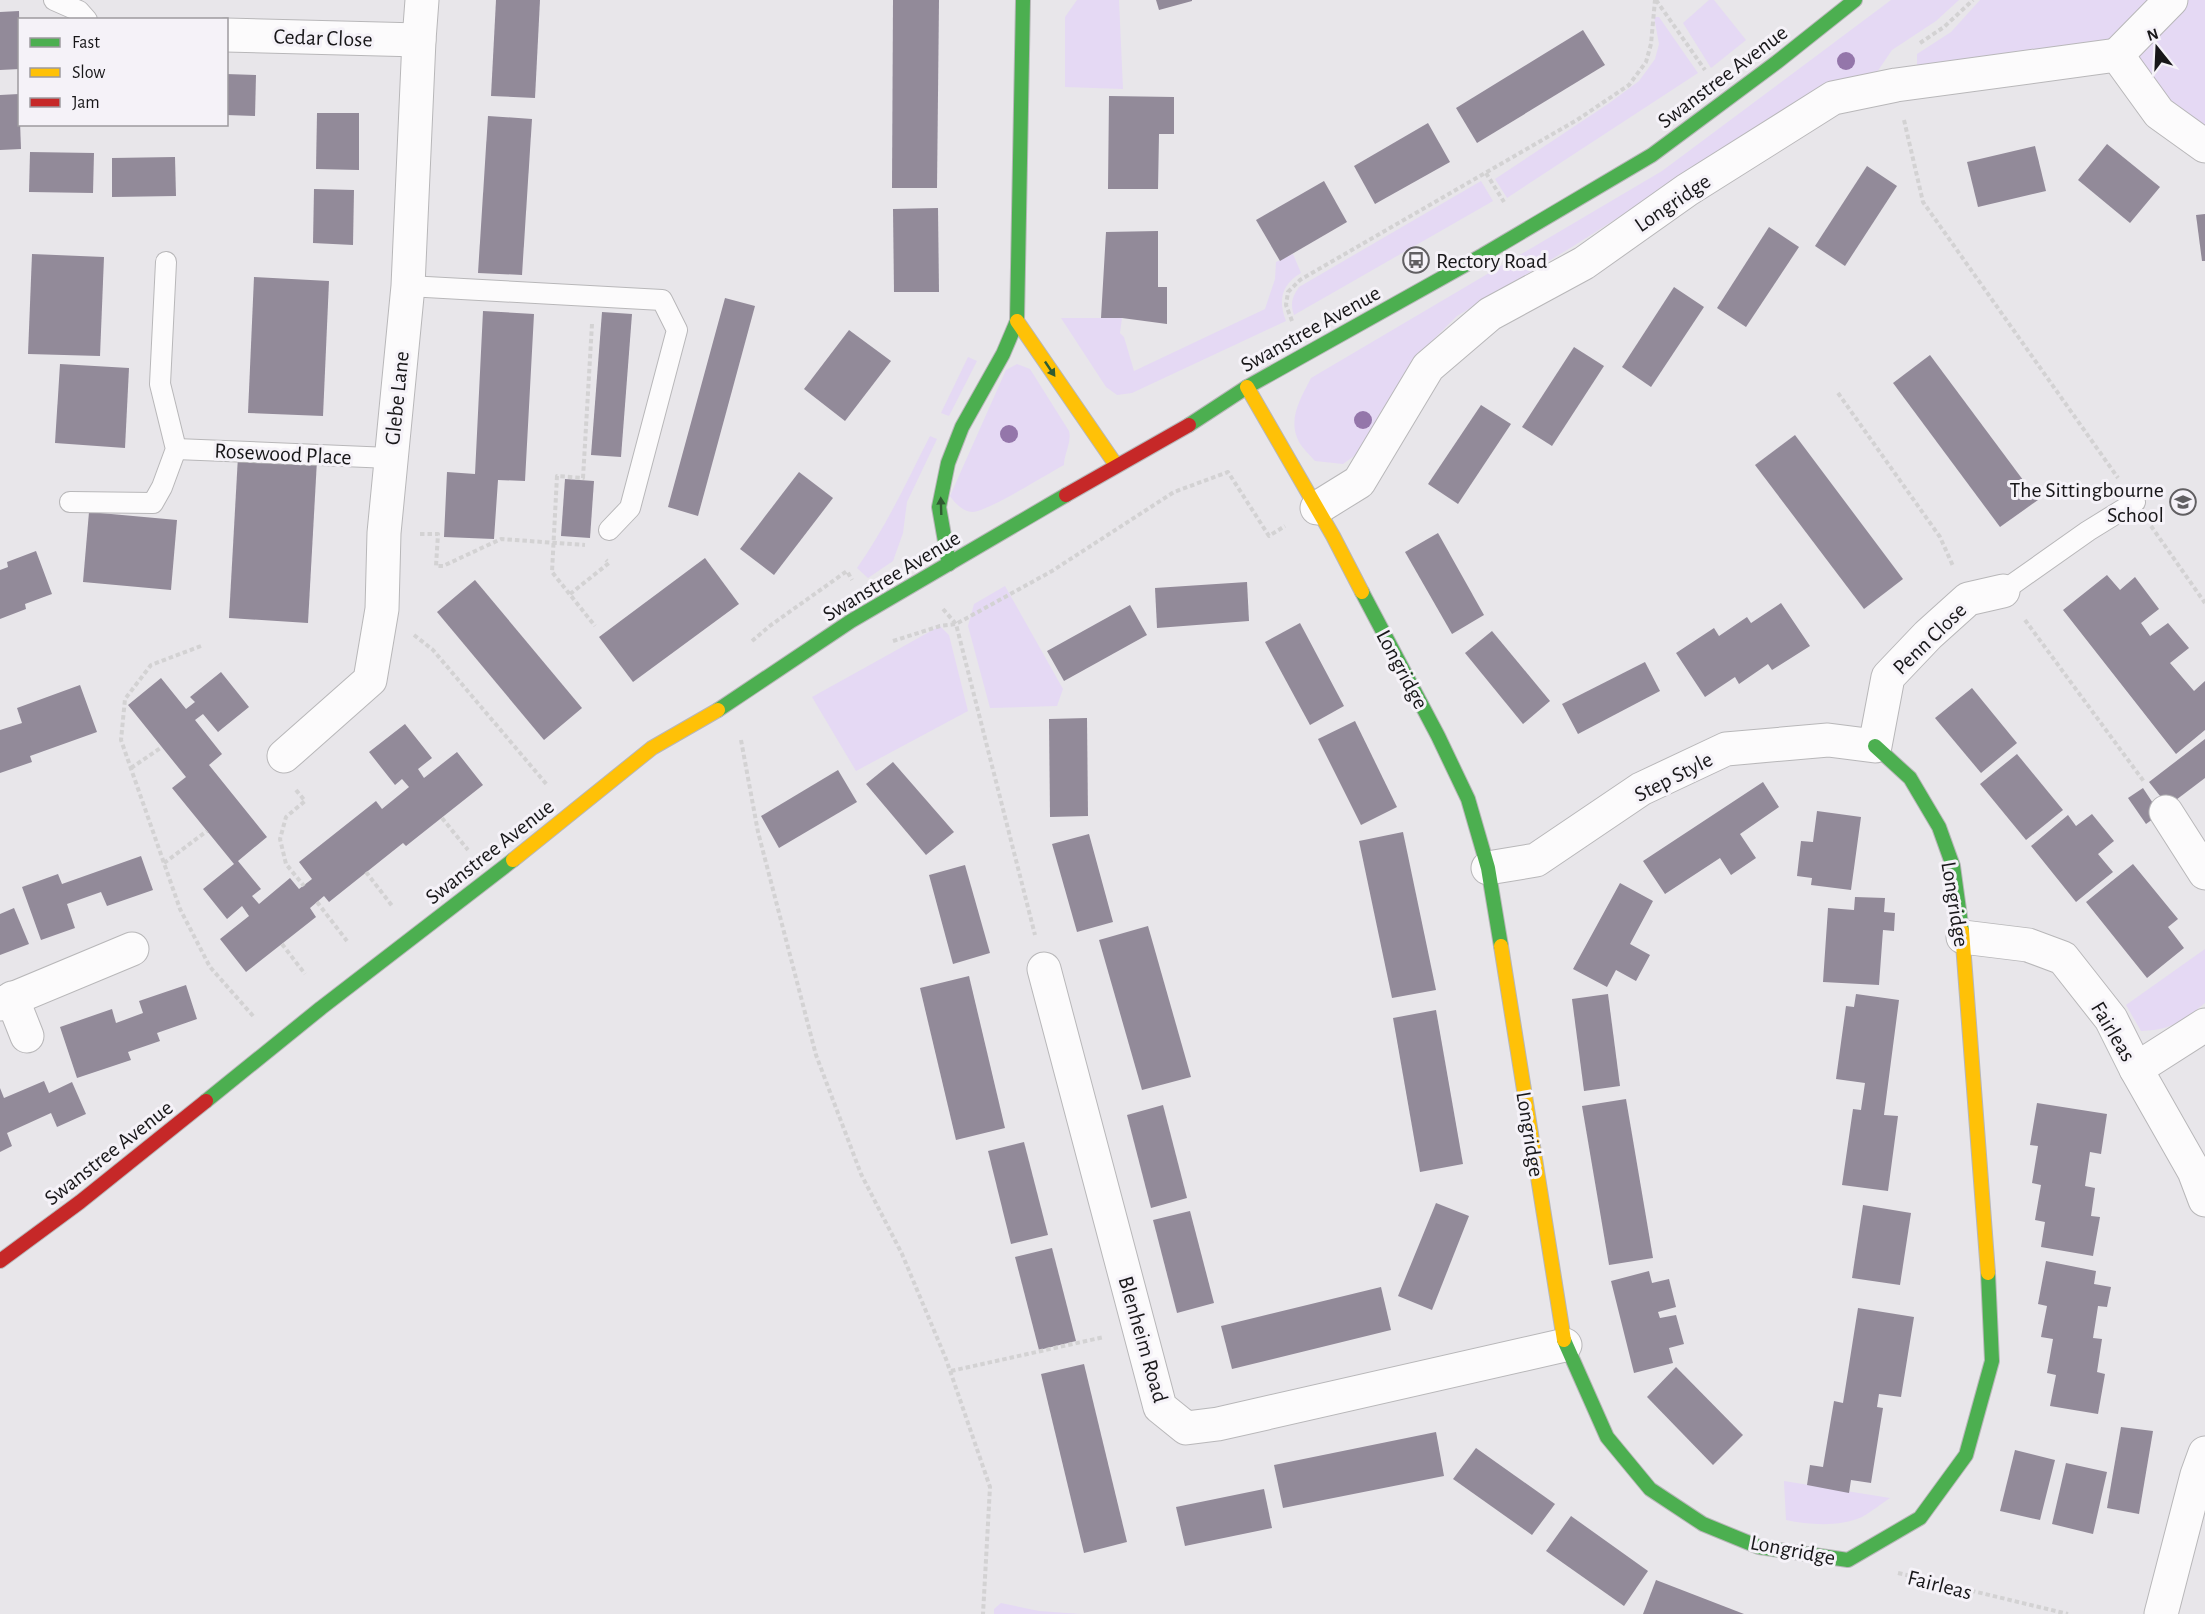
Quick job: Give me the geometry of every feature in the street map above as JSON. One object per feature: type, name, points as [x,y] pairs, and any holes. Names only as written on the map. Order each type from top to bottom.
[{"type":"street","name":"Glebe Lane","points":[[284,756],[370,680],[382,609],[384,533],[390,458],[408,286],[422,0]]},
{"type":"street","points":[[949,564],[939,502],[947,467],[968,415],[989,375],[1002,358],[1017,321],[1023,0]]},
{"type":"street","name":"Swanstree Avenue","points":[[0,1261],[80,1202],[321,1008],[573,813],[652,748],[734,701],[851,621],[920,580],[1189,425],[1247,387],[1483,255],[1652,155],[1777,62],[1855,0]]},
{"type":"street","points":[[2171,0],[2117,55],[2159,113],[2205,146]]},
{"type":"street","name":"Cedar Close","points":[[228,35],[419,40]]},
{"type":"street","name":"Longridge","points":[[1317,508],[1359,482],[1428,366],[1490,314],[1584,263],[1687,190],[1833,98],[1896,85],[2117,55]]},
{"type":"street","points":[[1017,321],[1116,465]]},
{"type":"street","name":"Longridge","points":[[1247,387],[1317,508],[1443,746],[1468,799],[1488,868],[1566,1345],[1607,1437],[1650,1489],[1703,1524],[1759,1547],[1848,1560],[1920,1518],[1966,1455],[1992,1360],[1987,1243],[1963,937],[1953,866],[1939,827],[1910,778],[1875,746]]},
{"type":"street","name":"Penn Close","points":[[1875,746],[1887,677],[1928,635],[1968,599],[2003,591]]},
{"type":"street","name":"Step Style","points":[[1488,868],[1536,860],[1641,789],[1726,749],[1828,740],[1875,746]]},
{"type":"street","points":[[2166,812],[2205,873]]},
{"type":"street","name":"Fairleas","points":[[1963,937],[2028,945],[2063,958],[2111,1019],[2136,1069],[2194,1170],[2205,1200]]},
{"type":"street","points":[[27,1036],[6,1001],[132,949]]},
{"type":"street","name":"Blenheim Road","points":[[1044,969],[1160,1407],[1186,1428],[1218,1424],[1566,1345]]},
{"type":"street","points":[[2136,1069],[2205,1024]]},
{"type":"street","points":[[2161,1614],[2197,1475],[2205,1453]]},
{"type":"lane","points":[[54,0],[79,12],[85,18]]},
{"type":"lane","points":[[70,502],[153,503],[162,487],[176,448],[160,384],[166,262]]},
{"type":"lane","points":[[408,286],[662,300],[678,330],[630,508],[609,530]]},
{"type":"lane","name":"Rosewood Place","points":[[176,448],[390,458]]},
{"type":"lane","points":[[2003,591],[2088,531],[2135,502]]},
{"type":"path","points":[[1655,0],[1702,68]]},
{"type":"path","points":[[1294,324],[1286,305],[1288,292],[1300,280],[1577,120],[1629,85],[1646,62],[1651,44],[1655,0]]},
{"type":"path","points":[[1973,0],[1944,27],[1908,52],[1895,72],[1923,202],[2205,603]]},
{"type":"path","points":[[1486,173],[1504,203]]},
{"type":"path","points":[[594,296],[583,478],[557,476],[552,572],[595,626]]},
{"type":"path","points":[[1838,393],[1940,537],[1968,599]]},
{"type":"path","points":[[890,643],[940,626],[956,624],[1052,571],[1174,492],[1228,472],[1269,536],[1317,508]]},
{"type":"path","points":[[384,533],[438,534],[436,566],[443,566],[501,539],[589,545],[609,530]]},
{"type":"path","points":[[570,594],[609,563],[592,543]]},
{"type":"path","points":[[920,580],[956,624],[1044,969]]},
{"type":"path","points":[[2003,591],[2166,812]]},
{"type":"path","points":[[382,609],[433,650],[573,813]]},
{"type":"path","points":[[201,646],[151,664],[125,699],[122,740],[180,909],[210,968],[260,1024]]},
{"type":"path","points":[[734,701],[758,832],[816,1055],[861,1174],[902,1254],[951,1371],[990,1488],[983,1614]]},
{"type":"path","points":[[131,768],[162,747]]},
{"type":"path","points":[[284,756],[273,762],[305,801],[286,817],[280,839],[285,864],[304,886]]},
{"type":"path","points":[[442,818],[472,855]]},
{"type":"path","points":[[164,863],[207,831]]},
{"type":"path","points":[[366,872],[398,912]]},
{"type":"path","points":[[317,902],[352,946]]},
{"type":"path","points":[[282,944],[310,981]]},
{"type":"path","points":[[951,1371],[1140,1330]]},
{"type":"path","name":"Fairleas","points":[[1848,1560],[2068,1614]]},
{"type":"shaded area","points":[[1077,0],[1119,0],[1123,89],[1065,87],[1065,17]]},
{"type":"shaded area","points":[[1709,0],[1714,0],[1746,40],[1711,68],[1683,23]]},
{"type":"shaded area","points":[[1891,0],[1959,0],[1936,21],[1892,50],[1873,78],[1700,165],[1572,247],[1457,316],[1417,356],[1357,454],[1343,464],[1315,461],[1302,447],[1294,425],[1295,417],[1311,378],[1662,171]]},
{"type":"shaded area","points":[[1980,0],[2205,0],[2205,146],[2117,41],[2002,59],[1917,65],[1917,54],[1951,32]]},
{"type":"shaded area","points":[[1654,17],[1659,17],[1698,73],[1507,198],[1495,179],[1639,81],[1655,59],[1659,44]]},
{"type":"shaded area","points":[[1481,181],[1493,201],[1294,315],[1292,301],[1299,287]]},
{"type":"shaded area","points":[[1293,254],[1301,273],[1289,283],[1283,294],[1282,307],[1286,321],[1132,393],[1117,395],[1106,387],[1061,318],[1122,318],[1120,333],[1124,337],[1134,371],[1265,309],[1275,279],[1276,262]]},
{"type":"shaded area","points":[[968,357],[977,361],[949,416],[941,413]]},
{"type":"shaded area","points":[[1017,364],[1030,369],[1069,431],[1064,465],[990,506],[972,512],[965,510],[950,496],[1006,370]]},
{"type":"shaded area","points":[[930,436],[937,439],[907,502],[903,533],[893,561],[868,578],[857,568],[887,520]]},
{"type":"shaded area","points":[[1005,586],[1063,689],[1057,706],[990,708],[968,626],[974,604]]},
{"type":"shaded area","points":[[940,626],[949,635],[968,711],[856,771],[812,697]]},
{"type":"shaded area","points":[[2205,949],[2205,1003],[2176,1023],[2161,1029],[2141,1031],[2126,1005]]},
{"type":"shaded area","points":[[1784,1481],[1890,1498],[1862,1517],[1853,1520],[1824,1524],[1795,1522],[1786,1520]]},
{"type":"shaded area","points":[[1001,1603],[1039,1611],[1081,1614],[994,1614],[994,1609]]},
{"type":"building","points":[[496,0],[540,0],[535,98],[491,96]]},
{"type":"building","points":[[893,0],[939,0],[937,188],[892,188]]},
{"type":"building","points":[[1156,0],[1192,0],[1192,1],[1159,10]]},
{"type":"building","points":[[19,11],[18,69],[0,70],[0,12]]},
{"type":"building","points":[[1583,30],[1605,65],[1477,143],[1456,108]]},
{"type":"building","points":[[228,74],[256,75],[255,116],[228,115]]},
{"type":"building","points":[[18,94],[21,149],[0,150],[0,95]]},
{"type":"building","points":[[1109,96],[1174,97],[1174,134],[1159,134],[1158,189],[1108,189]]},
{"type":"building","points":[[317,113],[359,113],[359,170],[316,169]]},
{"type":"building","points":[[488,116],[532,119],[522,275],[478,273]]},
{"type":"building","points":[[1428,123],[1450,162],[1375,204],[1354,166]]},
{"type":"building","points":[[2107,144],[2160,187],[2130,223],[2078,180]]},
{"type":"building","points":[[2035,146],[2046,191],[1978,207],[1967,162]]},
{"type":"building","points":[[30,152],[94,153],[93,193],[29,192]]},
{"type":"building","points":[[175,157],[176,196],[112,197],[112,158]]},
{"type":"building","points":[[1867,166],[1897,186],[1845,266],[1815,246]]},
{"type":"building","points":[[1324,181],[1347,222],[1280,261],[1256,220]]},
{"type":"building","points":[[314,189],[354,190],[353,245],[313,243]]},
{"type":"building","points":[[938,208],[939,292],[894,292],[893,209]]},
{"type":"building","points":[[2205,214],[2205,261],[2202,261],[2196,215]]},
{"type":"building","points":[[1769,227],[1799,247],[1746,327],[1717,308]]},
{"type":"building","points":[[1158,231],[1158,287],[1167,287],[1167,324],[1122,318],[1101,318],[1106,232]]},
{"type":"building","points":[[32,254],[104,257],[100,356],[28,354]]},
{"type":"building","points":[[254,277],[329,281],[323,416],[248,413]]},
{"type":"building","points":[[1674,287],[1704,307],[1651,387],[1622,367]]},
{"type":"building","points":[[725,298],[755,306],[698,516],[668,507]]},
{"type":"building","points":[[483,311],[534,314],[525,481],[498,480],[494,539],[444,537],[447,472],[475,474]]},
{"type":"building","points":[[602,312],[632,314],[621,457],[591,455]]},
{"type":"building","points":[[849,330],[891,361],[845,421],[804,389]]},
{"type":"building","points":[[1574,347],[1604,366],[1552,446],[1522,427]]},
{"type":"building","points":[[1930,355],[2038,500],[2000,527],[1893,383]]},
{"type":"building","points":[[60,364],[129,368],[125,448],[55,443]]},
{"type":"building","points":[[1481,405],[1511,424],[1458,504],[1428,484]]},
{"type":"building","points":[[1795,435],[1903,579],[1864,609],[1755,465]]},
{"type":"building","points":[[238,456],[317,460],[308,623],[229,618]]},
{"type":"building","points":[[799,472],[833,498],[774,575],[740,549]]},
{"type":"building","points":[[565,479],[594,481],[590,538],[561,536]]},
{"type":"building","points":[[89,512],[177,520],[171,590],[83,582]]},
{"type":"building","points":[[1438,533],[1484,615],[1452,634],[1405,552]]},
{"type":"building","points":[[36,551],[52,594],[25,604],[26,609],[0,619],[0,570],[8,567],[7,562]]},
{"type":"building","points":[[705,558],[739,604],[633,682],[599,637]]},
{"type":"building","points":[[2107,575],[2120,590],[2135,577],[2159,609],[2141,623],[2150,636],[2168,623],[2189,648],[2170,663],[2194,691],[2205,681],[2205,730],[2176,754],[2063,610]]},
{"type":"building","points":[[475,580],[582,708],[544,740],[437,612]]},
{"type":"building","points":[[1247,582],[1249,621],[1157,628],[1155,588]]},
{"type":"building","points":[[1781,603],[1810,646],[1772,670],[1768,664],[1739,684],[1735,677],[1705,697],[1676,653],[1714,628],[1719,636],[1747,617],[1751,623]]},
{"type":"building","points":[[1130,605],[1147,635],[1064,681],[1047,651]]},
{"type":"building","points":[[1300,623],[1344,706],[1310,725],[1265,642]]},
{"type":"building","points":[[1492,631],[1550,701],[1523,724],[1465,653]]},
{"type":"building","points":[[1645,662],[1660,691],[1578,734],[1562,704]]},
{"type":"building","points":[[221,672],[249,707],[218,732],[203,714],[195,720],[222,754],[209,765],[267,837],[238,861],[261,889],[252,896],[259,904],[290,878],[299,889],[312,879],[299,862],[376,801],[382,809],[409,787],[402,779],[395,785],[369,752],[405,724],[432,758],[418,769],[424,778],[457,752],[483,785],[406,846],[403,843],[329,902],[324,896],[310,908],[316,917],[246,972],[220,939],[249,916],[242,906],[227,919],[203,889],[234,864],[172,788],[186,777],[128,705],[161,678],[186,709],[195,702],[190,697]]},
{"type":"building","points":[[80,685],[97,732],[30,756],[32,762],[0,773],[0,730],[22,723],[17,708]]},
{"type":"building","points":[[1972,688],[2017,743],[1981,773],[1935,718]]},
{"type":"building","points":[[1087,718],[1088,816],[1050,817],[1049,719]]},
{"type":"building","points":[[1355,721],[1397,807],[1361,825],[1318,739]]},
{"type":"building","points":[[2205,739],[2205,778],[2168,806],[2149,782]]},
{"type":"building","points":[[2017,754],[2063,810],[2026,840],[1980,784]]},
{"type":"building","points":[[893,762],[954,832],[926,855],[866,784]]},
{"type":"building","points":[[838,770],[857,802],[779,848],[761,816]]},
{"type":"building","points":[[1763,782],[1779,807],[1740,834],[1756,858],[1731,875],[1720,858],[1665,894],[1643,861]]},
{"type":"building","points":[[2143,788],[2160,814],[2146,824],[2128,798]]},
{"type":"building","points":[[1817,811],[1861,817],[1851,890],[1811,885],[1812,878],[1797,876],[1801,841],[1813,842]]},
{"type":"building","points":[[2092,814],[2114,841],[2098,854],[2113,872],[2076,902],[2031,846],[2068,815],[2076,826]]},
{"type":"building","points":[[1403,832],[1436,990],[1392,998],[1359,841]]},
{"type":"building","points":[[1089,834],[1113,922],[1077,932],[1052,844]]},
{"type":"building","points":[[141,856],[153,890],[107,906],[101,892],[67,904],[75,928],[41,940],[22,887],[58,874],[62,884]]},
{"type":"building","points":[[2133,864],[2178,919],[2168,927],[2184,948],[2147,978],[2086,902]]},
{"type":"building","points":[[965,865],[990,953],[953,964],[929,875]]},
{"type":"building","points":[[1620,883],[1653,901],[1630,944],[1650,955],[1636,981],[1616,970],[1607,987],[1573,969]]},
{"type":"building","points":[[1855,897],[1885,898],[1884,912],[1895,913],[1894,931],[1883,930],[1879,985],[1823,982],[1828,908],[1854,910]]},
{"type":"building","points":[[14,908],[29,944],[0,955],[0,914]]},
{"type":"building","points":[[1148,926],[1191,1077],[1142,1090],[1099,940]]},
{"type":"building","points":[[969,976],[1005,1128],[956,1140],[920,988]]},
{"type":"building","points":[[186,985],[197,1019],[157,1033],[160,1041],[128,1052],[131,1060],[77,1078],[60,1027],[112,1009],[116,1023],[143,1013],[139,1001]]},
{"type":"building","points":[[1608,994],[1620,1086],[1584,1091],[1572,999]]},
{"type":"building","points":[[1856,994],[1899,1000],[1884,1115],[1898,1116],[1888,1191],[1842,1185],[1853,1109],[1861,1110],[1865,1083],[1836,1079],[1846,1006],[1854,1007]]},
{"type":"building","points":[[1436,1010],[1463,1164],[1420,1172],[1393,1018]]},
{"type":"building","points":[[44,1081],[49,1093],[72,1082],[86,1114],[57,1127],[51,1113],[7,1133],[12,1146],[0,1152],[0,1088],[4,1098]]},
{"type":"building","points":[[1626,1099],[1653,1258],[1609,1265],[1582,1106]]},
{"type":"building","points":[[2037,1103],[2107,1114],[2101,1154],[2090,1152],[2085,1186],[2095,1188],[2091,1216],[2100,1217],[2093,1256],[2041,1247],[2045,1222],[2035,1220],[2041,1185],[2032,1183],[2038,1146],[2030,1145]]},
{"type":"building","points":[[1163,1105],[1187,1198],[1151,1208],[1127,1115]]},
{"type":"building","points":[[1024,1142],[1048,1235],[1011,1244],[988,1151]]},
{"type":"building","points":[[1436,1203],[1469,1216],[1432,1310],[1398,1296]]},
{"type":"building","points":[[1863,1205],[1911,1213],[1900,1285],[1852,1278]]},
{"type":"building","points":[[1190,1211],[1214,1303],[1177,1313],[1153,1220]]},
{"type":"building","points":[[1052,1248],[1076,1341],[1039,1350],[1015,1257]]},
{"type":"building","points":[[2046,1261],[2096,1271],[2094,1284],[2111,1287],[2107,1307],[2098,1306],[2093,1338],[2102,1339],[2097,1372],[2105,1374],[2098,1414],[2050,1406],[2056,1375],[2047,1373],[2053,1339],[2041,1337],[2047,1306],[2038,1304]]},
{"type":"building","points":[[1649,1271],[1652,1283],[1669,1279],[1676,1307],[1658,1312],[1660,1318],[1676,1315],[1684,1344],[1669,1348],[1673,1363],[1634,1373],[1611,1281]]},
{"type":"building","points":[[1381,1287],[1391,1330],[1232,1369],[1221,1326]]},
{"type":"building","points":[[1858,1308],[1914,1317],[1901,1397],[1879,1394],[1877,1407],[1883,1408],[1871,1483],[1851,1480],[1849,1493],[1807,1485],[1810,1465],[1823,1467],[1834,1401],[1843,1403]]},
{"type":"building","points":[[1084,1364],[1127,1542],[1084,1553],[1041,1374]]},
{"type":"building","points":[[1676,1367],[1743,1435],[1713,1465],[1647,1397]]},
{"type":"building","points":[[2121,1427],[2153,1431],[2139,1514],[2107,1508]]},
{"type":"building","points":[[1436,1432],[1444,1476],[1283,1508],[1274,1465]]},
{"type":"building","points":[[1476,1448],[1555,1504],[1532,1535],[1453,1479]]},
{"type":"building","points":[[2015,1450],[2055,1460],[2040,1520],[2000,1511]]},
{"type":"building","points":[[2066,1463],[2107,1472],[2093,1534],[2052,1524]]},
{"type":"building","points":[[1264,1489],[1272,1528],[1185,1546],[1176,1507]]},
{"type":"building","points":[[1571,1516],[1648,1571],[1624,1606],[1546,1551]]},
{"type":"building","points":[[1656,1580],[1744,1614],[1643,1614]]},
{"type":"traffic: fast","points":[[949,564],[939,507],[948,463],[962,427],[1003,354],[1017,321],[1023,0]]},
{"type":"traffic: fast","points":[[1189,425],[1247,387],[1483,255],[1652,155],[1777,62],[1855,0]]},
{"type":"traffic: fast","points":[[718,710],[851,621],[1066,495]]},
{"type":"traffic: fast","points":[[1362,592],[1438,736],[1468,799],[1488,868],[1501,946]]},
{"type":"traffic: fast","points":[[1875,746],[1910,778],[1939,827],[1953,866],[1962,931]]},
{"type":"traffic: fast","points":[[206,1101],[321,1008],[513,860]]},
{"type":"traffic: fast","points":[[1564,1340],[1607,1437],[1650,1489],[1703,1524],[1759,1547],[1848,1560],[1920,1518],[1966,1455],[1992,1361],[1988,1273]]},
{"type":"traffic: slow","points":[[1017,321],[1116,465]]},
{"type":"traffic: slow","points":[[1247,387],[1333,536],[1362,592]]},
{"type":"traffic: slow","points":[[513,860],[652,748],[718,710]]},
{"type":"traffic: slow","points":[[1962,931],[1988,1273]]},
{"type":"traffic: slow","points":[[1501,946],[1564,1340]]},
{"type":"traffic: jam","points":[[1066,495],[1189,425]]},
{"type":"traffic: jam","points":[[0,1261],[80,1202],[206,1101]]},
{"type":"place","name":"Rectory Road","points":[[1416,260]]},
{"type":"place","name":"The Sittingbourne School","points":[[2183,502]]}]
